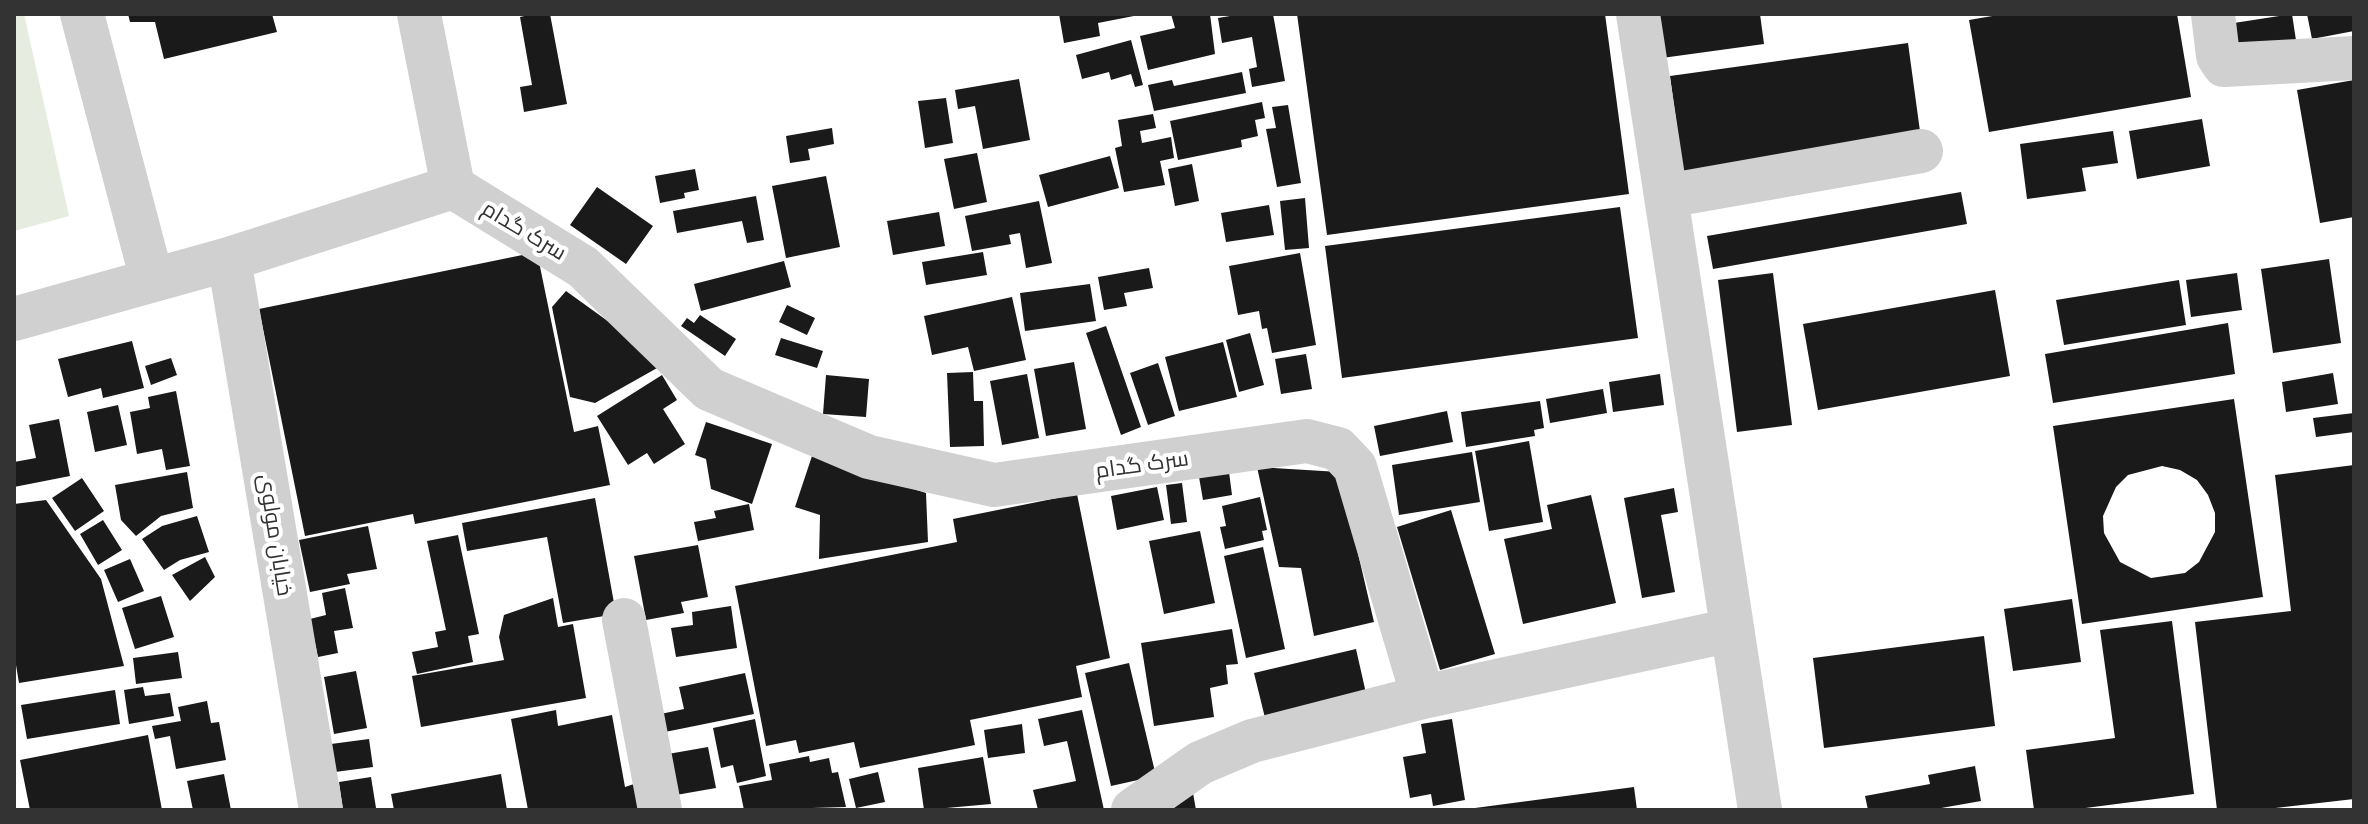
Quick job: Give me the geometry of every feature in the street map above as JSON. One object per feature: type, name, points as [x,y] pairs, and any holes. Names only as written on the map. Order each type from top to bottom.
[{"type":"street","points":[[82,14],[152,280]]},
{"type":"street","points":[[14,319],[229,259],[453,187],[419,14]]},
{"type":"street","points":[[1638,14],[1760,810]]},
{"type":"street","points":[[2213,14],[2218,56],[2224,65],[2354,58]]},
{"type":"street","points":[[1666,196],[1921,151]]},
{"type":"street","name":"سرک گدام","points":[[453,187],[583,267],[709,389],[869,457],[994,485],[1307,441],[1338,449],[1355,467],[1423,697]]},
{"type":"street","name":"خیابان مولوی","points":[[229,259],[321,810]]},
{"type":"street","points":[[624,620],[660,810]]},
{"type":"street","points":[[1133,810],[1200,763],[1252,741],[1423,697],[1732,630]]},
{"type":"shaded area","points":[[14,14],[24,14],[69,216],[14,231]]},
{"type":"building","points":[[128,14],[272,14],[277,32],[164,59],[155,22],[130,22]]},
{"type":"building","points":[[550,14],[567,104],[524,112],[520,87],[532,85],[520,17]]},
{"type":"building","points":[[1059,14],[1139,15],[1098,23],[1100,36],[1064,43]]},
{"type":"building","points":[[1171,14],[1210,14],[1215,54],[1148,70],[1140,36],[1175,28]]},
{"type":"building","points":[[1273,14],[1285,81],[1252,87],[1249,69],[1257,67],[1252,37],[1222,43],[1218,18]]},
{"type":"building","points":[[1297,14],[1605,14],[1629,194],[1327,235]]},
{"type":"building","points":[[1656,14],[1760,14],[1764,44],[1662,58]]},
{"type":"building","points":[[2004,14],[2177,14],[2191,97],[1989,132],[1969,20]]},
{"type":"building","points":[[2292,14],[2297,47],[2227,59],[2221,25]]},
{"type":"building","points":[[2307,14],[2354,14],[2354,31],[2312,39]]},
{"type":"building","points":[[1131,40],[1143,85],[1135,87],[1131,74],[1111,80],[1109,72],[1082,79],[1076,55]]},
{"type":"building","points":[[1908,43],[1922,146],[1684,179],[1670,76]]},
{"type":"building","points":[[1242,72],[1246,93],[1154,111],[1148,85],[1172,80],[1174,86]]},
{"type":"building","points":[[1019,79],[1030,140],[983,149],[975,106],[958,109],[955,90]]},
{"type":"building","points":[[2354,80],[2354,217],[2320,223],[2297,90]]},
{"type":"building","points":[[946,98],[953,143],[925,148],[918,101]]},
{"type":"building","points":[[1262,102],[1265,118],[1255,120],[1258,136],[1241,140],[1242,147],[1178,160],[1170,121]]},
{"type":"building","points":[[1288,105],[1301,183],[1277,187],[1266,129],[1276,128],[1272,107]]},
{"type":"building","points":[[1153,114],[1156,128],[1140,131],[1142,143],[1171,137],[1174,158],[1160,161],[1165,185],[1124,192],[1115,148],[1122,146],[1118,120]]},
{"type":"building","points":[[2202,119],[2210,166],[2137,179],[2129,131]]},
{"type":"building","points":[[832,128],[834,144],[808,149],[810,160],[790,163],[786,136]]},
{"type":"building","points":[[2113,131],[2118,163],[2082,168],[2086,191],[2027,199],[2020,144]]},
{"type":"building","points":[[977,153],[987,202],[954,209],[944,159]]},
{"type":"building","points":[[1110,156],[1119,188],[1048,207],[1039,175]]},
{"type":"building","points":[[1192,164],[1199,201],[1175,206],[1168,169]]},
{"type":"building","points":[[695,169],[699,190],[684,193],[685,198],[660,203],[655,176]]},
{"type":"building","points":[[826,176],[840,247],[786,258],[772,186]]},
{"type":"building","points":[[597,187],[653,226],[626,264],[570,225]]},
{"type":"building","points":[[1961,192],[1967,224],[1713,269],[1707,236]]},
{"type":"building","points":[[756,196],[764,240],[747,243],[742,221],[677,233],[673,211]]},
{"type":"building","points":[[1305,198],[1309,248],[1285,250],[1280,201]]},
{"type":"building","points":[[1039,201],[1052,263],[1026,268],[1020,233],[1009,235],[1011,244],[972,251],[965,216]]},
{"type":"building","points":[[1269,205],[1274,235],[1226,242],[1221,213]]},
{"type":"building","points":[[1620,207],[1638,338],[1342,378],[1325,246]]},
{"type":"building","points":[[939,212],[945,246],[893,255],[887,221]]},
{"type":"building","points":[[537,252],[574,432],[598,426],[610,485],[415,524],[413,514],[305,536],[259,309]]},
{"type":"building","points":[[983,252],[987,275],[926,285],[922,262]]},
{"type":"building","points":[[1300,253],[1316,345],[1272,353],[1267,328],[1262,329],[1259,311],[1238,315],[1229,266]]},
{"type":"building","points":[[2329,259],[2341,343],[2273,353],[2261,269]]},
{"type":"building","points":[[784,261],[791,287],[701,311],[694,284]]},
{"type":"building","points":[[1149,268],[1153,288],[1124,293],[1127,306],[1104,310],[1098,277]]},
{"type":"building","points":[[1773,273],[1792,425],[1737,432],[1718,280]]},
{"type":"building","points":[[2237,273],[2242,310],[2191,317],[2186,280]]},
{"type":"building","points":[[2179,280],[2186,325],[2064,345],[2056,300]]},
{"type":"building","points":[[1090,284],[1096,321],[1025,331],[1020,293]]},
{"type":"building","points":[[1995,290],[2010,376],[1818,410],[1803,324]]},
{"type":"building","points":[[566,291],[666,363],[595,403],[570,397],[552,307]]},
{"type":"building","points":[[1012,297],[1026,360],[974,371],[968,347],[932,355],[924,316]]},
{"type":"building","points":[[787,305],[815,318],[807,335],[779,322]]},
{"type":"building","points":[[700,315],[736,339],[725,356],[681,326],[687,318],[694,323]]},
{"type":"building","points":[[2228,323],[2235,374],[2053,403],[2045,354]]},
{"type":"building","points":[[1106,326],[1141,427],[1121,435],[1086,333]]},
{"type":"building","points":[[1250,333],[1264,385],[1239,392],[1226,340]]},
{"type":"building","points":[[781,338],[823,351],[817,368],[775,355]]},
{"type":"building","points":[[132,341],[144,388],[103,398],[101,388],[68,397],[58,359]]},
{"type":"building","points":[[1223,342],[1237,397],[1179,411],[1165,357]]},
{"type":"building","points":[[1306,354],[1312,389],[1281,394],[1275,359]]},
{"type":"building","points":[[171,358],[177,375],[151,385],[145,366]]},
{"type":"building","points":[[1074,362],[1086,429],[1046,436],[1034,369]]},
{"type":"building","points":[[1158,363],[1175,416],[1148,425],[1130,373]]},
{"type":"building","points":[[973,372],[974,401],[983,401],[984,446],[950,447],[947,373]]},
{"type":"building","points":[[2333,373],[2338,404],[2286,412],[2282,382]]},
{"type":"building","points":[[1027,374],[1039,438],[1002,445],[990,381]]},
{"type":"building","points":[[1660,374],[1664,405],[1613,412],[1609,382]]},
{"type":"building","points":[[662,375],[677,400],[663,409],[685,444],[654,464],[647,453],[628,465],[597,416]]},
{"type":"building","points":[[826,375],[869,379],[866,417],[823,414]]},
{"type":"building","points":[[1603,389],[1607,413],[1550,423],[1546,399]]},
{"type":"building","points":[[176,391],[190,466],[166,470],[162,449],[137,454],[130,412],[150,408],[148,397]]},
{"type":"building","points":[[2234,399],[2263,597],[2082,624],[2053,426]],"holes":[[[2162,466],[2180,470],[2197,480],[2208,495],[2215,513],[2215,532],[2199,562],[2185,573],[2151,578],[2120,562],[2104,533],[2103,516],[2116,487],[2128,475]]]},
{"type":"building","points":[[1540,401],[1544,428],[1534,430],[1535,436],[1466,447],[1461,412]]},
{"type":"building","points":[[118,405],[127,445],[95,452],[87,412]]},
{"type":"building","points":[[1447,411],[1453,442],[1380,456],[1374,426]]},
{"type":"building","points":[[2354,413],[2354,432],[2316,437],[2313,418]]},
{"type":"building","points":[[59,419],[70,476],[14,487],[14,462],[36,458],[29,425]]},
{"type":"building","points":[[706,422],[772,444],[752,504],[711,489],[706,459],[695,455]]},
{"type":"building","points":[[1529,441],[1543,522],[1489,531],[1475,451]]},
{"type":"building","points":[[1472,452],[1480,502],[1399,515],[1392,465]]},
{"type":"building","points":[[812,456],[926,493],[928,542],[819,559],[820,515],[795,507]]},
{"type":"building","points":[[2354,465],[2354,799],[2258,810],[2217,810],[2195,622],[2291,611],[2275,475]]},
{"type":"building","points":[[1257,467],[1339,472],[1374,622],[1314,636],[1301,568],[1279,567]]},
{"type":"building","points":[[187,472],[193,508],[161,516],[136,536],[121,520],[115,485]]},
{"type":"building","points":[[1229,472],[1232,495],[1203,500],[1199,477]]},
{"type":"building","points":[[82,478],[104,511],[75,531],[52,498]]},
{"type":"building","points":[[1182,483],[1187,522],[1171,524],[1166,485]]},
{"type":"building","points":[[1157,487],[1164,520],[1117,530],[1111,496]]},
{"type":"building","points":[[1674,488],[1678,512],[1661,515],[1675,592],[1642,598],[1624,498]]},
{"type":"building","points":[[1077,494],[1110,658],[1076,666],[1082,697],[970,720],[975,745],[860,768],[854,742],[799,753],[796,740],[766,746],[735,586],[957,542],[953,519]]},
{"type":"building","points":[[1591,495],[1616,603],[1523,624],[1504,539],[1552,529],[1547,505]]},
{"type":"building","points":[[1260,497],[1267,530],[1262,531],[1264,540],[1225,549],[1220,527],[1226,526],[1222,506]]},
{"type":"building","points":[[595,498],[616,614],[563,623],[547,537],[467,551],[462,523]]},
{"type":"building","points":[[46,500],[101,579],[124,666],[19,683],[14,653],[14,504]]},
{"type":"building","points":[[749,504],[754,530],[698,541],[694,522],[716,518],[714,511]]},
{"type":"building","points":[[1451,510],[1495,654],[1440,670],[1397,527]]},
{"type":"building","points":[[197,516],[209,552],[180,560],[164,570],[142,539],[162,526]]},
{"type":"building","points":[[103,520],[122,550],[98,565],[80,534]]},
{"type":"building","points":[[368,526],[377,569],[347,574],[350,584],[310,592],[299,540]]},
{"type":"building","points":[[1200,531],[1215,603],[1164,614],[1149,541]]},
{"type":"building","points":[[458,535],[479,634],[468,636],[473,662],[417,674],[412,652],[438,647],[435,632],[446,630],[427,541]]},
{"type":"building","points":[[698,545],[708,597],[681,602],[684,613],[646,620],[634,556]]},
{"type":"building","points":[[1263,547],[1285,649],[1246,658],[1224,556]]},
{"type":"building","points":[[205,557],[215,577],[190,601],[172,575]]},
{"type":"building","points":[[130,559],[144,591],[118,602],[104,570]]},
{"type":"building","points":[[345,588],[353,628],[334,631],[338,653],[318,657],[310,619],[326,615],[322,593]]},
{"type":"building","points":[[161,596],[174,637],[135,649],[122,608]]},
{"type":"building","points":[[553,598],[558,627],[573,624],[586,698],[421,727],[412,676],[504,660],[499,637],[504,615]]},
{"type":"building","points":[[2072,599],[2081,662],[2013,671],[2004,609]]},
{"type":"building","points":[[731,606],[737,648],[676,657],[671,628],[693,625],[692,612]]},
{"type":"building","points":[[2172,621],[2194,794],[2070,810],[2034,810],[2026,750],[2115,738],[2100,630]]},
{"type":"building","points":[[1232,629],[1238,664],[1226,665],[1228,684],[1210,688],[1214,717],[1154,726],[1141,643]]},
{"type":"building","points":[[1984,636],[1995,726],[1824,748],[1813,658]]},
{"type":"building","points":[[1356,649],[1368,702],[1267,726],[1254,673]]},
{"type":"building","points":[[178,652],[182,678],[136,684],[133,658]]},
{"type":"building","points":[[1129,663],[1156,776],[1111,786],[1085,673]]},
{"type":"building","points":[[356,671],[367,728],[334,734],[324,677]]},
{"type":"building","points":[[745,673],[754,714],[660,733],[656,715],[684,709],[679,687]]},
{"type":"building","points":[[143,687],[145,696],[170,693],[174,716],[129,724],[124,690]]},
{"type":"building","points":[[115,690],[120,724],[27,739],[21,705]]},
{"type":"building","points":[[207,701],[211,723],[219,722],[226,760],[176,769],[170,736],[155,739],[152,726],[181,721],[178,707]]},
{"type":"building","points":[[556,710],[558,726],[612,715],[625,787],[634,784],[638,810],[528,810],[511,719]]},
{"type":"building","points":[[1082,710],[1104,810],[1038,810],[1033,790],[1076,781],[1067,741],[1044,746],[1038,719]]},
{"type":"building","points":[[755,719],[766,776],[737,783],[733,765],[721,768],[713,728]]},
{"type":"building","points":[[1452,719],[1465,800],[1433,806],[1431,794],[1410,798],[1403,757],[1426,753],[1421,724]]},
{"type":"building","points":[[1022,724],[1025,753],[988,758],[984,730]]},
{"type":"building","points":[[148,735],[162,810],[30,810],[20,760]]},
{"type":"building","points":[[369,739],[373,767],[335,772],[331,744]]},
{"type":"building","points":[[708,747],[716,788],[676,795],[668,754]]},
{"type":"building","points":[[809,756],[810,762],[829,758],[832,773],[838,772],[846,807],[744,810],[739,786],[772,780],[769,764]]},
{"type":"building","points":[[983,757],[991,804],[924,810],[918,768]]},
{"type":"building","points":[[1975,766],[1981,801],[1930,810],[1868,810],[1865,796],[1930,784],[1928,775]]},
{"type":"building","points":[[878,772],[885,802],[856,808],[849,779]]},
{"type":"building","points":[[224,774],[231,810],[193,810],[187,781]]},
{"type":"building","points":[[501,774],[507,810],[394,810],[391,794]]},
{"type":"building","points":[[371,777],[376,808],[343,810],[339,782]]},
{"type":"building","points":[[1634,787],[1637,810],[1475,808]]},
{"type":"building","points":[[1193,793],[1196,810],[1162,810]]}]
